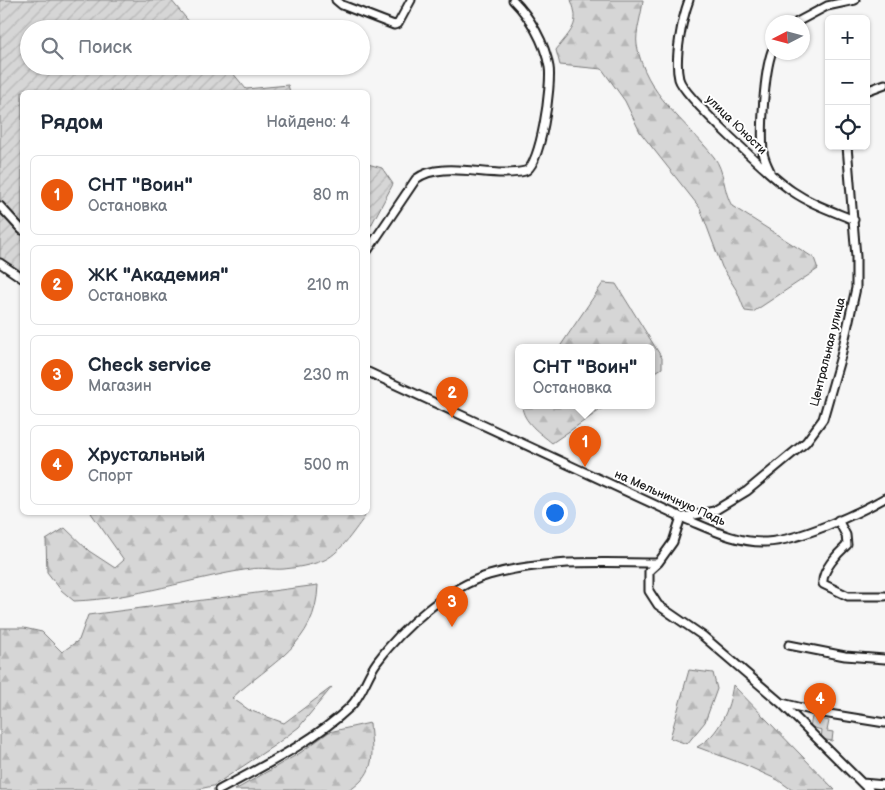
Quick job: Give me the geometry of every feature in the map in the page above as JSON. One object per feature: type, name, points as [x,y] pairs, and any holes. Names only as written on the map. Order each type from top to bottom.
[{"type":"street","points":[[336,0],[342,5],[394,25],[398,24],[411,0]]},
{"type":"street","points":[[370,247],[416,179],[422,174],[435,171],[525,171],[531,168],[535,160],[544,123],[549,65],[531,23],[513,0]]},
{"type":"street","name":"улица Юности","points":[[689,0],[684,15],[679,58],[678,72],[682,85],[733,140],[790,190],[806,200],[854,220]]},
{"type":"street","points":[[810,15],[827,6],[855,0]]},
{"type":"street","points":[[770,60],[763,119],[763,152],[771,172]]},
{"type":"street","points":[[870,90],[885,84]]},
{"type":"street","name":"Центральная улица","points":[[682,517],[714,511],[748,491],[806,442],[823,419],[841,356],[856,288],[854,220],[847,150]]},
{"type":"street","points":[[0,206],[20,228]]},
{"type":"street","points":[[0,263],[20,277]]},
{"type":"street","name":"на Мельничную Падь","points":[[370,373],[487,428],[723,534],[764,542],[790,538],[838,520],[885,498]]},
{"type":"street","points":[[682,517],[673,542],[658,563],[649,571],[649,591],[658,605],[703,636],[781,703],[869,790]]},
{"type":"street","points":[[838,520],[846,535],[847,545],[836,555],[823,579],[824,584],[848,596],[885,596]]},
{"type":"street","points":[[219,790],[274,760],[338,717],[361,694],[376,663],[395,640],[436,604],[466,585],[488,576],[551,563],[658,563]]},
{"type":"street","points":[[789,645],[845,656],[885,659]]},
{"type":"street","points":[[781,703],[823,713],[885,723]]},
{"type":"street","points":[[862,783],[885,785]]},
{"type":"green space","points":[[0,0],[171,0],[188,20],[20,20],[20,75],[234,75],[246,89],[288,85],[289,90],[20,90],[20,224],[0,202]]},
{"type":"green space","points":[[571,0],[643,0],[637,45],[641,62],[657,92],[718,163],[732,206],[814,258],[818,269],[753,312],[745,311],[737,291],[722,267],[700,208],[640,132],[625,101],[602,69],[560,65],[556,50],[575,22]]},
{"type":"green space","points":[[370,165],[382,168],[393,184],[370,227]]},
{"type":"green space","points":[[0,210],[20,231],[20,272],[0,259]]},
{"type":"green space","points":[[603,283],[616,284],[653,344],[562,344]]},
{"type":"green space","points":[[655,347],[662,358],[662,368],[655,372]]},
{"type":"green space","points":[[522,409],[602,409],[552,443],[537,431]]},
{"type":"green space","points":[[92,515],[365,515],[340,548],[328,558],[318,562],[284,569],[250,569],[119,596],[74,601],[61,590],[47,572],[46,540],[65,528],[89,551],[115,568],[124,560]]},
{"type":"green space","points":[[318,585],[315,606],[309,623],[300,638],[276,662],[232,698],[249,710],[284,723],[332,687],[299,727],[213,786],[194,790],[0,790],[0,628],[24,628],[42,632],[62,652],[79,640],[88,615]]},
{"type":"green space","points":[[689,670],[713,673],[717,689],[705,722],[687,744],[670,738]]},
{"type":"green space","points":[[733,685],[835,790],[792,790],[778,780],[743,764],[697,747],[712,735],[722,721]]},
{"type":"green space","points":[[812,717],[829,721],[827,731],[833,732],[832,741],[821,739],[822,730],[810,727]]},
{"type":"green space","points":[[370,723],[372,753],[369,769],[359,783],[350,790],[235,790],[300,753],[329,732]]},
{"type":"place","name":"ЖК \"Академия\"","points":[[452,418]]},
{"type":"place","name":"СНТ \"Воин\"","points":[[585,467]]},
{"type":"place","name":"Check service","points":[[452,627]]},
{"type":"place","name":"Хрустальный","points":[[820,724]]}]
